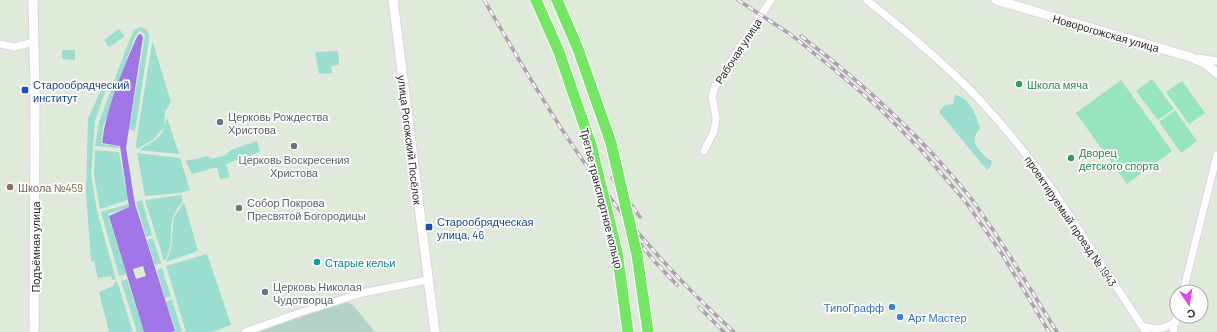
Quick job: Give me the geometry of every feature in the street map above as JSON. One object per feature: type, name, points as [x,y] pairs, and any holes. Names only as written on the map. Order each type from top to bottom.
[{"type":"main road","name":"Третье транспортное кольцо","points":[[536,0],[559,52],[591,145],[617,252],[628,332]]},
{"type":"main road","name":"Третье транспортное кольцо","points":[[558,0],[578,49],[611,143],[637,255],[648,332]]},
{"type":"street","name":"Подъёмная улица","points":[[33,0],[35,94],[34,332]]},
{"type":"street","name":"улица Рогожский Посёлок","points":[[393,0],[435,332]]},
{"type":"street","name":"Рабочая улица","points":[[704,151],[714,131],[716,118],[712,96],[715,86],[772,0]]},
{"type":"street","name":"проектируемый проезд № 1943","points":[[867,0],[903,29],[948,70],[977,97],[998,121],[1052,189],[1144,329]]},
{"type":"street","name":"Новорогожская улица","points":[[996,0],[1190,57],[1217,61]]},
{"type":"street","points":[[0,44],[14,47],[34,42]]},
{"type":"street","points":[[1190,57],[1206,64],[1217,73]]},
{"type":"street","points":[[1185,284],[1217,154]]},
{"type":"street","points":[[245,332],[298,313],[362,293],[428,280]]},
{"type":"street","points":[[1144,329],[1167,327],[1170,324]]},
{"type":"shaded area","points":[[141,27],[148,32],[149,38],[135,131],[129,129],[145,36],[142,31],[139,31],[135,37],[103,127],[101,144],[119,146],[119,148],[95,146],[99,122],[129,41],[134,30]]},
{"type":"shaded area","points":[[119,29],[125,36],[109,47],[104,40]]},
{"type":"shaded area","points":[[141,34],[143,37],[126,148],[135,204],[175,331],[171,332],[144,332],[109,216],[129,207],[120,146],[102,143],[104,130],[115,90],[138,35]],"holes":[[[143,266],[146,276],[136,279],[133,269]]]},
{"type":"shaded area","points":[[152,43],[171,102],[165,112],[164,125],[167,118],[179,154],[139,150],[157,138],[164,127],[153,140],[137,149],[136,144]]},
{"type":"shaded area","points":[[62,50],[75,50],[75,60],[62,59]]},
{"type":"shaded area","points":[[338,51],[339,65],[331,66],[332,73],[319,74],[315,52]]},
{"type":"shaded area","points":[[104,84],[107,86],[95,121],[91,175],[97,211],[116,279],[112,280],[111,276],[98,278],[94,261],[91,261],[86,193],[88,118]]},
{"type":"shaded area","points":[[955,95],[960,96],[968,103],[977,118],[980,128],[975,136],[976,144],[983,154],[992,161],[991,166],[987,170],[939,112],[945,105],[953,104]]},
{"type":"shaded area","points":[[257,141],[260,152],[226,164],[230,177],[220,179],[217,167],[192,174],[186,162],[187,160],[208,156],[211,159],[226,155],[231,150]]},
{"type":"shaded area","points":[[95,150],[119,152],[128,200],[100,209],[94,175]]},
{"type":"shaded area","points":[[137,153],[180,158],[190,190],[180,193],[145,196]]},
{"type":"shaded area","points":[[181,195],[183,201],[173,217],[169,251],[164,261],[145,200]]},
{"type":"shaded area","points":[[142,200],[152,235],[146,237],[136,202]]},
{"type":"shaded area","points":[[184,202],[198,251],[166,262],[171,249],[174,217]]},
{"type":"shaded area","points":[[128,204],[129,207],[108,214],[126,274],[119,276],[101,212]]},
{"type":"shaded area","points":[[153,238],[161,263],[155,265],[147,240]]},
{"type":"shaded area","points":[[207,254],[231,325],[212,332],[186,332],[166,266]]},
{"type":"shaded area","points":[[162,268],[171,297],[165,298],[157,270]]},
{"type":"shaded area","points":[[127,279],[144,332],[137,332],[121,281]]},
{"type":"shaded area","points":[[117,281],[133,332],[109,332],[99,292],[113,286]]},
{"type":"shaded area","points":[[172,299],[182,332],[173,332],[176,331],[166,302]]},
{"type":"green space","points":[[1152,79],[1174,109],[1158,120],[1136,91]]},
{"type":"green space","points":[[1121,80],[1172,151],[1127,184],[1076,113]]},
{"type":"green space","points":[[1182,81],[1205,113],[1189,124],[1166,92]]},
{"type":"green space","points":[[1175,110],[1197,141],[1181,153],[1159,122]]},
{"type":"green space","points":[[346,301],[353,305],[375,332],[257,332]]},
{"type":"railway","points":[[484,0],[552,115],[594,176],[630,224],[670,269],[734,332]]},
{"type":"railway","points":[[738,0],[790,34],[836,71],[879,108],[922,151],[965,201],[1002,254],[1049,332]]},
{"type":"railway","points":[[801,36],[869,92],[912,132],[973,200],[1057,332]]},
{"type":"railway","points":[[612,178],[640,217]]},
{"type":"railway","points":[[628,229],[655,262],[677,285]]},
{"type":"railway","points":[[699,307],[724,332]]},
{"type":"place","name":"Школа мяча","points":[[1019,84]]},
{"type":"place","name":"Старообрядческий институт","points":[[25,90]]},
{"type":"place","name":"Церковь Рождества Христова","points":[[220,122]]},
{"type":"place","name":"Церковь Воскресения Христова","points":[[294,146]]},
{"type":"place","name":"Дворец детского спорта","points":[[1071,158]]},
{"type":"place","name":"Школа №459","points":[[10,187]]},
{"type":"place","name":"Собор Покрова Пресвятой Богородицы","points":[[239,208]]},
{"type":"place","name":"Старообрядческая улица, 46","points":[[429,227]]},
{"type":"place","name":"Старые кельи","points":[[317,262]]},
{"type":"place","name":"Церковь Николая Чудотворца","points":[[265,292]]},
{"type":"place","name":"ТипоГрафф","points":[[892,307]]},
{"type":"place","name":"Арт Мастер","points":[[900,317]]}]
